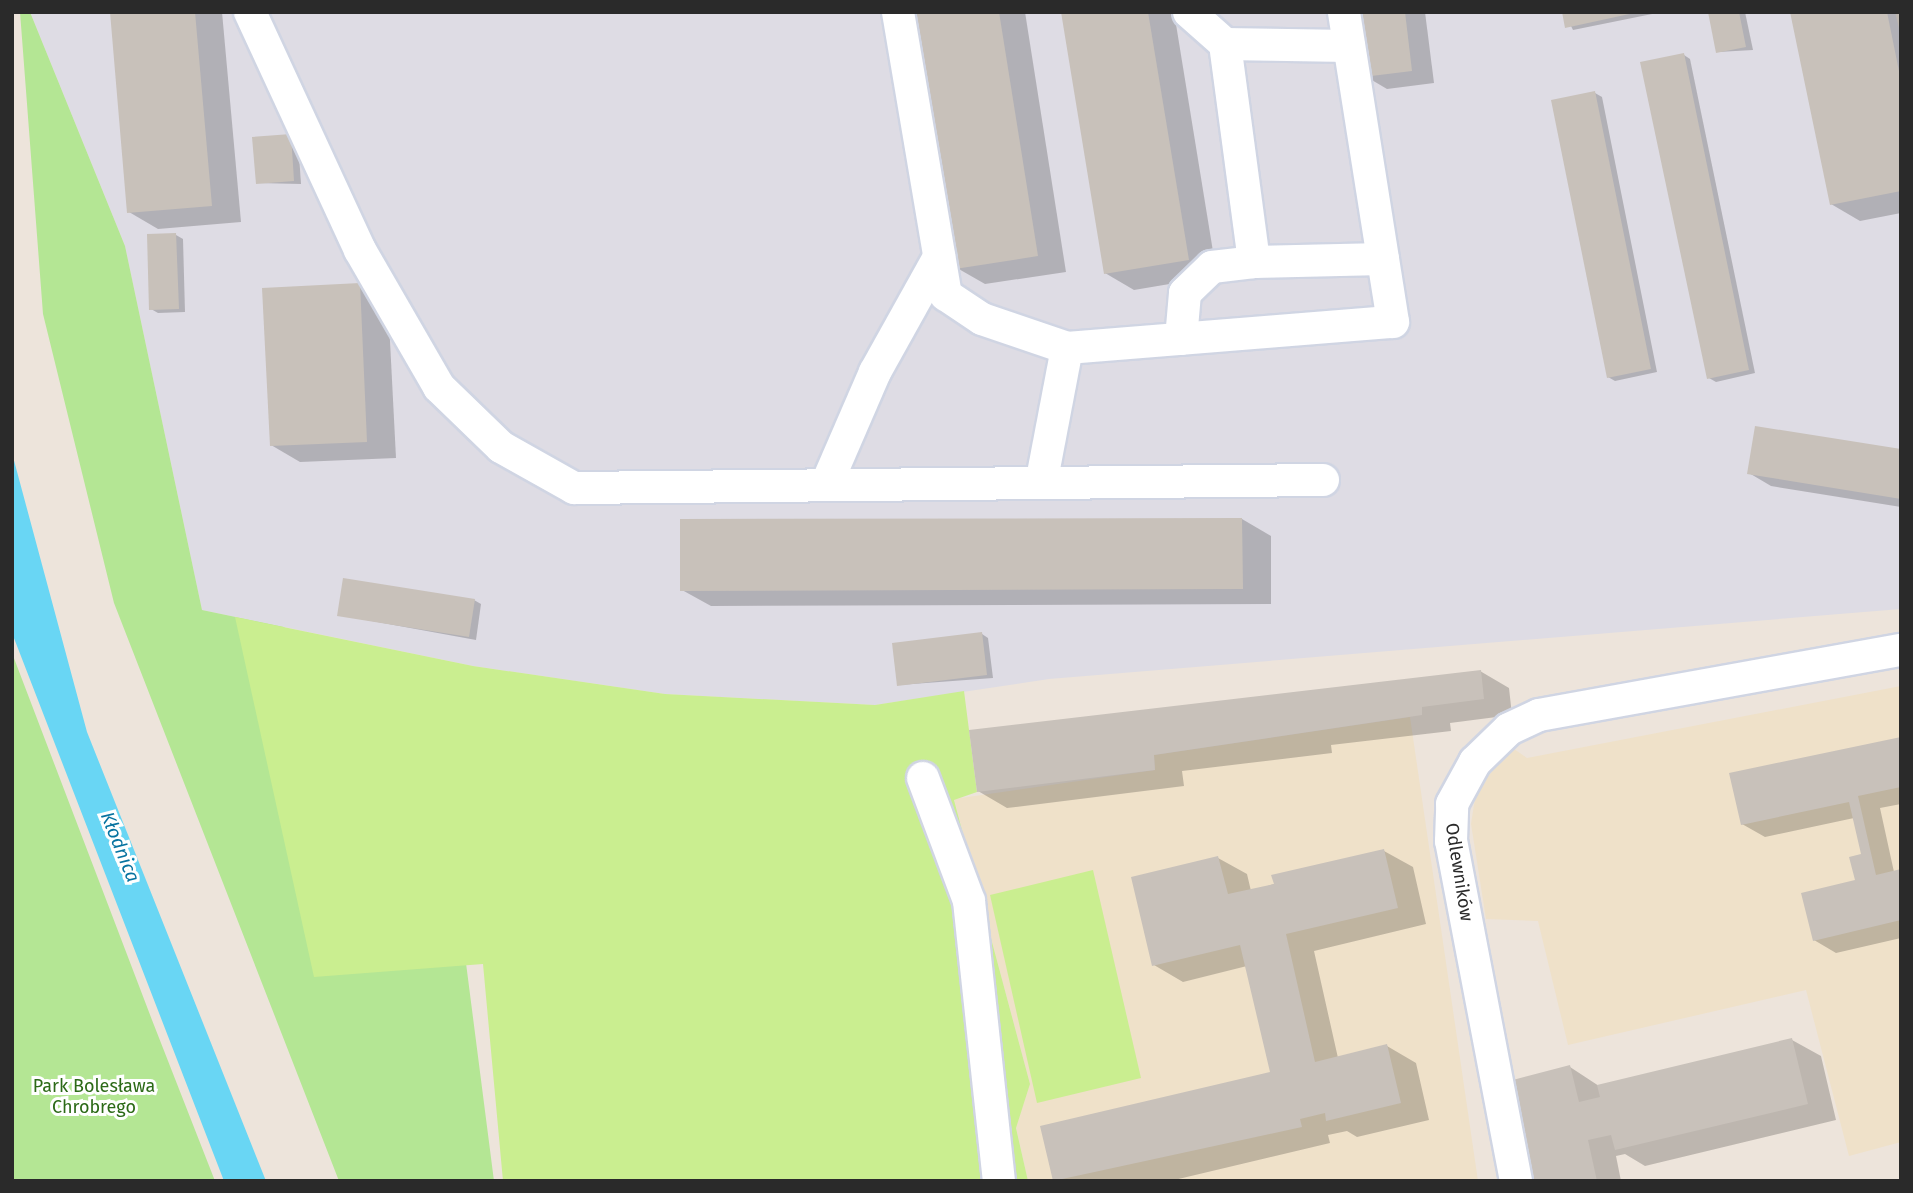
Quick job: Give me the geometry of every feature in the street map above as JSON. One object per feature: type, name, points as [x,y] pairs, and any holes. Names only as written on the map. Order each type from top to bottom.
[{"type":"street","points":[[250,12],[360,250],[439,387],[501,447],[574,488],[1042,479],[1323,480]]},
{"type":"street","points":[[898,12],[946,295],[982,319],[1068,348],[1393,322],[1344,12]]},
{"type":"street","points":[[1189,12],[1225,44],[1349,46]]},
{"type":"street","points":[[1225,44],[1254,262]]},
{"type":"street","points":[[827,483],[875,373],[939,257]]},
{"type":"street","points":[[1181,339],[1185,293],[1213,267],[1254,262],[1383,259]]},
{"type":"street","points":[[1042,479],[1068,348]]},
{"type":"street","name":"Odlewników","points":[[1516,1181],[1451,841],[1452,804],[1475,762],[1509,729],[1539,715],[1901,650]]},
{"type":"street","points":[[923,778],[969,901],[999,1181]]},
{"type":"shaded area","points":[[30,12],[1895,12],[1901,36],[1901,609],[1049,679],[875,705],[665,694],[473,666],[202,610],[125,246]]},
{"type":"shaded area","points":[[1901,686],[1901,1142],[1849,1156],[1806,990],[1568,1045],[1538,921],[1486,919],[1471,824],[1476,792],[1493,770],[1514,749],[1527,758]]},
{"type":"shaded area","points":[[1410,717],[1478,1181],[1028,1181],[1016,1127],[1030,1084],[954,799],[1155,770],[1154,755]]},
{"type":"green space","points":[[20,12],[30,12],[125,246],[202,610],[284,627],[457,893],[494,1181],[339,1181],[114,603],[43,314]]},
{"type":"green space","points":[[235,617],[473,666],[665,694],[875,705],[964,691],[977,792],[954,800],[1030,1084],[1016,1128],[1028,1181],[503,1181],[483,964],[314,977]]},
{"type":"green space","name":"Park Bolesława Chrobrego","points":[[12,653],[152,1020],[215,1181],[12,1181]]},
{"type":"green space","points":[[1093,870],[1141,1078],[1037,1103],[990,895]]},
{"type":"water","name":"Kłodnica","points":[[12,453],[87,732],[266,1181],[224,1181],[12,633]]},
{"type":"building","points":[[110,12],[195,12],[212,206],[127,213]]},
{"type":"building","points":[[914,12],[999,12],[1038,256],[955,269]]},
{"type":"building","points":[[1061,12],[1148,12],[1189,260],[1104,274]]},
{"type":"building","points":[[1355,12],[1405,12],[1412,71],[1363,77]]},
{"type":"building","points":[[1562,12],[1634,12],[1634,13],[1565,28]]},
{"type":"building","points":[[1708,12],[1739,12],[1746,47],[1716,53]]},
{"type":"building","points":[[1790,12],[1887,12],[1901,81],[1901,191],[1830,205]]},
{"type":"building","points":[[1684,53],[1749,370],[1707,379],[1640,62]]},
{"type":"building","points":[[1595,91],[1651,369],[1607,378],[1551,100]]},
{"type":"building","points":[[291,134],[294,181],[256,184],[252,137]]},
{"type":"building","points":[[176,233],[179,309],[149,310],[147,234]]},
{"type":"building","points":[[360,283],[367,442],[270,446],[262,288]]},
{"type":"building","points":[[1755,426],[1901,449],[1901,499],[1747,474]]},
{"type":"building","points":[[1242,518],[1243,589],[680,591],[680,519]]},
{"type":"building","points":[[343,578],[475,599],[469,637],[337,616]]},
{"type":"building","points":[[982,632],[987,675],[897,686],[892,643]]},
{"type":"building","points":[[1481,670],[1484,699],[1422,707],[1422,715],[1154,755],[1155,770],[977,792],[969,730]]},
{"type":"building","points":[[1901,737],[1901,787],[1858,796],[1876,875],[1901,869],[1901,920],[1813,941],[1801,893],[1855,880],[1849,857],[1861,854],[1849,802],[1741,825],[1729,773]]},
{"type":"building","points":[[1384,849],[1398,908],[1286,934],[1315,1062],[1387,1044],[1401,1103],[1326,1121],[1325,1113],[1300,1119],[1302,1127],[1053,1181],[1040,1126],[1270,1072],[1240,945],[1152,966],[1131,877],[1218,856],[1228,894],[1274,884],[1271,875]]},
{"type":"building","points":[[1792,1038],[1808,1104],[1615,1150],[1611,1135],[1588,1140],[1597,1181],[1533,1181],[1509,1081],[1570,1065],[1579,1102],[1600,1097],[1597,1085]]}]
